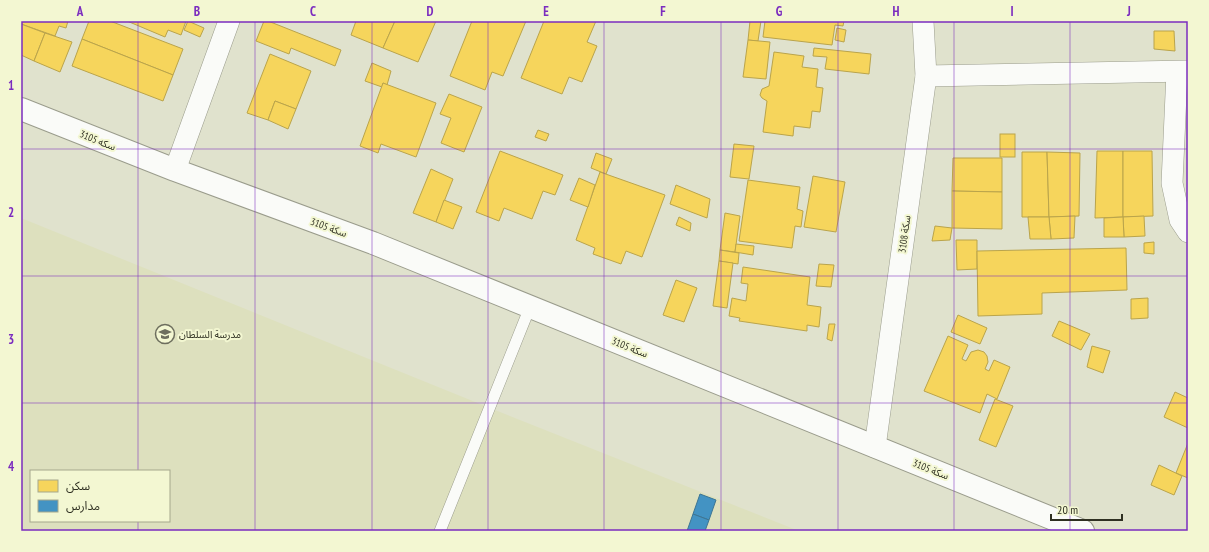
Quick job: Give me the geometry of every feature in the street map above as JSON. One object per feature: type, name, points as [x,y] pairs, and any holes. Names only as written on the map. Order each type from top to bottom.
[{"type":"street","points":[[175,170],[229,21]]},
{"type":"street","name":"سكة 3108","points":[[875,447],[926,76],[923,21]]},
{"type":"street","points":[[926,76],[1182,71],[1172,183],[1180,220],[1188,232]]},
{"type":"street","name":"سكه 3105","points":[[21,109],[175,170]]},
{"type":"street","name":"سكة 3105","points":[[175,170],[373,243],[1083,531]]},
{"type":"lane","points":[[440,531],[530,307]]},
{"type":"shaded area","name":"مدرسة السلطان","points":[[21,218],[490,408],[799,531],[21,531]]},
{"type":"building: سكن","points":[[21,21],[68,21],[66,28],[59,26],[55,36],[21,24]]},
{"type":"building: سكن","points":[[89,21],[110,21],[183,49],[173,75],[82,39]]},
{"type":"building: سكن","points":[[127,21],[186,21],[181,35],[168,30],[165,37]]},
{"type":"building: سكن","points":[[188,21],[204,28],[200,37],[184,30]]},
{"type":"building: سكن","points":[[264,21],[268,21],[341,50],[335,66],[291,48],[289,54],[256,41]]},
{"type":"building: سكن","points":[[356,21],[395,21],[383,48],[351,35]]},
{"type":"building: سكن","points":[[395,21],[436,21],[418,62],[383,48]]},
{"type":"building: سكن","points":[[472,21],[526,21],[503,76],[492,72],[485,90],[450,76]]},
{"type":"building: سكن","points":[[544,21],[596,21],[587,42],[597,46],[582,82],[569,77],[562,94],[521,78]]},
{"type":"building: سكن","points":[[750,21],[761,21],[758,41],[748,40]]},
{"type":"building: سكن","points":[[765,21],[844,21],[843,26],[835,25],[832,45],[763,37]]},
{"type":"building: سكن","points":[[21,24],[45,33],[34,61],[21,55]]},
{"type":"building: سكن","points":[[837,28],[846,30],[844,42],[835,40]]},
{"type":"building: سكن","points":[[1154,31],[1174,31],[1175,51],[1154,49]]},
{"type":"building: سكن","points":[[45,33],[72,42],[60,72],[34,61]]},
{"type":"building: سكن","points":[[82,39],[173,75],[163,101],[72,66]]},
{"type":"building: سكن","points":[[748,40],[770,42],[766,79],[743,77]]},
{"type":"building: سكن","points":[[814,48],[871,54],[869,74],[825,69],[827,57],[813,56]]},
{"type":"building: سكن","points":[[774,52],[804,56],[802,67],[818,69],[816,87],[823,88],[820,112],[812,111],[810,128],[794,126],[793,136],[763,132],[767,101],[760,95],[762,89],[769,86]]},
{"type":"building: سكن","points":[[270,54],[311,71],[296,109],[275,101],[268,120],[247,113]]},
{"type":"building: سكن","points":[[372,63],[391,71],[387,85],[383,83],[382,87],[365,81]]},
{"type":"building: سكن","points":[[383,83],[436,103],[416,157],[381,144],[378,153],[360,146]]},
{"type":"building: سكن","points":[[449,94],[482,107],[464,152],[441,143],[451,118],[440,114]]},
{"type":"building: سكن","points":[[275,101],[296,109],[288,129],[268,120]]},
{"type":"building: سكن","points":[[538,130],[549,134],[546,141],[535,137]]},
{"type":"building: سكن","points":[[1000,134],[1015,134],[1015,157],[1000,157]]},
{"type":"building: سكن","points":[[734,144],[754,146],[749,179],[730,177]]},
{"type":"building: سكن","points":[[500,151],[563,175],[555,195],[543,191],[532,219],[504,208],[499,221],[476,212]]},
{"type":"building: سكن","points":[[1097,151],[1123,151],[1123,217],[1095,218]]},
{"type":"building: سكن","points":[[1123,151],[1152,151],[1153,216],[1123,217]]},
{"type":"building: سكن","points":[[1022,152],[1047,152],[1049,217],[1022,217]]},
{"type":"building: سكن","points":[[1047,152],[1080,153],[1079,216],[1049,217]]},
{"type":"building: سكن","points":[[596,153],[612,159],[606,174],[591,168]]},
{"type":"building: سكن","points":[[953,158],[1002,158],[1002,192],[952,191]]},
{"type":"building: سكن","points":[[431,169],[453,179],[436,222],[413,213]]},
{"type":"building: سكن","points":[[600,172],[665,195],[642,257],[626,251],[621,264],[593,254],[595,248],[576,240]]},
{"type":"building: سكن","points":[[813,176],[845,182],[836,232],[804,227]]},
{"type":"building: سكن","points":[[579,178],[595,185],[588,207],[570,200]]},
{"type":"building: سكن","points":[[748,180],[800,187],[797,209],[803,211],[801,227],[795,226],[792,248],[739,241]]},
{"type":"building: سكن","points":[[676,185],[710,199],[707,218],[670,204]]},
{"type":"building: سكن","points":[[952,191],[1002,192],[1002,229],[952,228]]},
{"type":"building: سكن","points":[[444,200],[462,207],[453,229],[436,222]]},
{"type":"building: سكن","points":[[725,213],[740,216],[735,252],[720,250]]},
{"type":"building: سكن","points":[[1075,216],[1074,238],[1051,239],[1049,217]]},
{"type":"building: سكن","points":[[1144,216],[1145,236],[1124,237],[1123,217]]},
{"type":"building: سكن","points":[[679,217],[691,223],[690,231],[676,225]]},
{"type":"building: سكن","points":[[1028,217],[1049,217],[1051,239],[1030,239]]},
{"type":"building: سكن","points":[[1123,217],[1124,237],[1104,237],[1104,218]]},
{"type":"building: سكن","points":[[935,226],[952,228],[950,240],[932,241]]},
{"type":"building: سكن","points":[[956,240],[977,240],[977,269],[957,270]]},
{"type":"building: سكن","points":[[1154,242],[1154,254],[1144,253],[1144,243]]},
{"type":"building: سكن","points":[[736,244],[754,246],[753,255],[735,252]]},
{"type":"building: سكن","points":[[1126,248],[1127,290],[1042,293],[1042,314],[978,316],[977,251]]},
{"type":"building: سكن","points":[[720,250],[739,253],[738,264],[719,261]]},
{"type":"building: سكن","points":[[719,261],[733,263],[727,308],[713,306]]},
{"type":"building: سكن","points":[[819,264],[834,265],[831,287],[816,286]]},
{"type":"building: سكن","points":[[743,267],[810,277],[807,305],[821,307],[819,327],[807,325],[807,331],[739,321],[740,318],[729,316],[732,298],[746,301],[748,284],[741,283]]},
{"type":"building: سكن","points":[[676,280],[697,288],[684,322],[663,315]]},
{"type":"building: سكن","points":[[1148,298],[1148,318],[1131,319],[1131,299]]},
{"type":"building: سكن","points":[[958,315],[987,328],[980,344],[951,332]]},
{"type":"building: سكن","points":[[1059,321],[1090,334],[1081,350],[1052,336]]},
{"type":"building: سكن","points":[[829,324],[835,324],[832,341],[827,339]]},
{"type":"building: سكن","points":[[948,336],[968,345],[962,359],[966,361],[971,352],[978,350],[984,352],[987,356],[988,362],[985,369],[989,371],[994,360],[1010,367],[997,399],[987,394],[980,413],[924,391]]},
{"type":"building: سكن","points":[[1092,346],[1110,351],[1103,373],[1087,367]]},
{"type":"building: سكن","points":[[1175,392],[1188,398],[1188,428],[1164,417]]},
{"type":"building: سكن","points":[[995,399],[1013,406],[996,447],[979,440]]},
{"type":"building: سكن","points":[[1188,443],[1188,478],[1176,473]]},
{"type":"building: سكن","points":[[1159,465],[1182,476],[1174,495],[1151,485]]},
{"type":"building: مدارس","points":[[700,494],[716,500],[709,520],[693,514]]},
{"type":"building: مدارس","points":[[693,514],[709,520],[705,531],[687,531]]},
{"type":"place","name":"مدرسة السلطان","points":[[165,334]]}]
